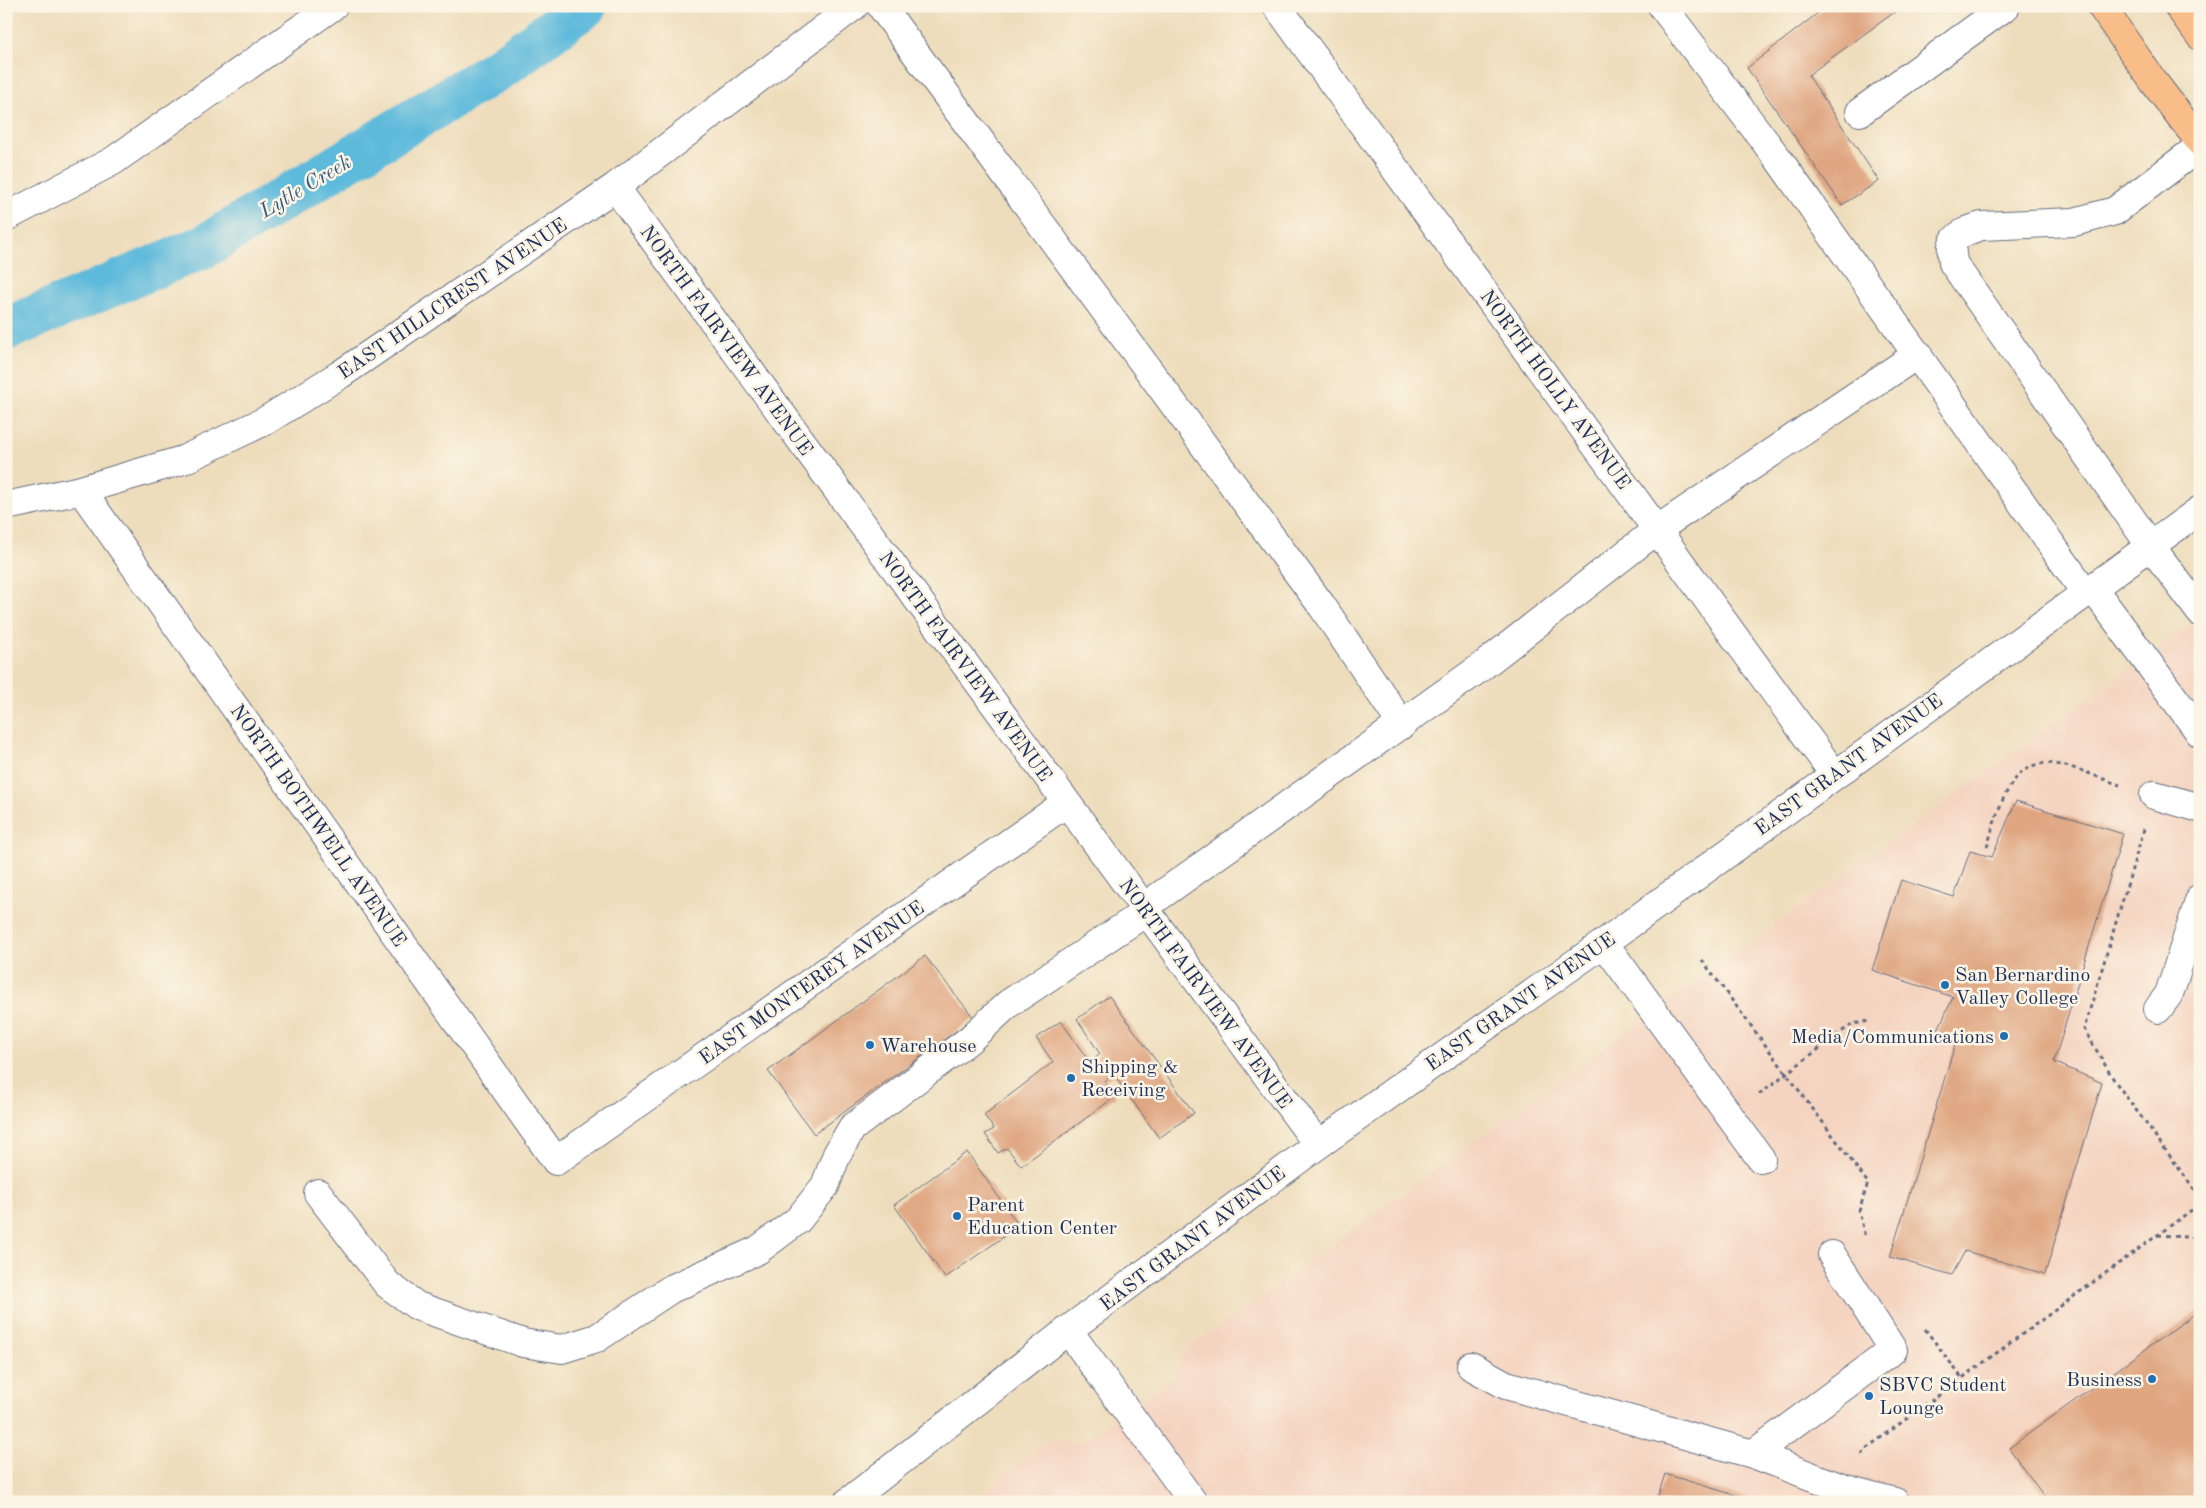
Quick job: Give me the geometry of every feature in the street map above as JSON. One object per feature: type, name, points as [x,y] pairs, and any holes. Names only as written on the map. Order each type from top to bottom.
[{"type":"main road","points":[[2101,6],[2200,144]]},
{"type":"main road","points":[[2178,6],[2200,36]]},
{"type":"street","points":[[6,217],[112,161],[333,6]]},
{"type":"street","name":"EAST HILLCREST AVENUE","points":[[6,506],[81,490],[183,460],[266,421],[341,374],[615,187],[854,6]]},
{"type":"street","points":[[880,6],[1311,590],[1402,725]]},
{"type":"street","name":"NORTH HOLLY AVENUE","points":[[1277,6],[1834,774]]},
{"type":"street","points":[[1662,6],[1779,160],[2089,589],[2200,733]]},
{"type":"street","points":[[1860,112],[2006,6]]},
{"type":"street","points":[[2200,144],[2115,211],[2074,222],[1982,226],[1970,229],[1957,238],[1951,247],[1954,263],[2150,545],[2200,612]]},
{"type":"street","name":"NORTH FAIRVIEW AVENUE","points":[[615,187],[1318,1145]]},
{"type":"street","points":[[318,1193],[387,1284],[417,1306],[522,1343],[562,1349],[597,1338],[671,1289],[758,1250],[798,1220],[825,1186],[836,1154],[852,1128],[968,1040],[1008,1004],[1145,910],[1480,668],[1658,529],[1918,354]]},
{"type":"street","name":"NORTH BOTHWELL AVENUE","points":[[81,490],[556,1160]]},
{"type":"street","name":"EAST GRANT AVENUE","points":[[848,1502],[1068,1330],[1318,1145],[1604,943],[1834,774],[2200,510]]},
{"type":"street","points":[[2154,795],[2200,808]]},
{"type":"street","name":"EAST MONTEREY AVENUE","points":[[556,1160],[1066,803]]},
{"type":"street","points":[[2158,1009],[2169,994],[2200,898]]},
{"type":"street","points":[[1604,943],[1761,1159]]},
{"type":"street","points":[[1753,1454],[1893,1350],[1832,1255]]},
{"type":"street","points":[[1068,1330],[1193,1502]]},
{"type":"street","points":[[1471,1366],[1506,1385],[1753,1454],[1842,1488],[1895,1502]]},
{"type":"path","points":[[1987,847],[2002,800],[2015,779],[2034,765],[2054,763],[2154,795]]},
{"type":"path","points":[[1702,960],[1868,1183],[1860,1211],[1865,1240]]},
{"type":"path","points":[[1756,1096],[1852,1024],[1870,1021]]},
{"type":"path","points":[[1842,1488],[1856,1470],[1864,1450],[2200,1204]]},
{"type":"path","points":[[2157,1235],[2200,1238]]},
{"type":"path","points":[[1920,1322],[1962,1378]]},
{"type":"shaded area","name":"San Bernardino Valley College","points":[[2200,618],[2200,1502],[971,1502],[1049,1440],[1081,1443],[1175,1377],[1183,1352]]},
{"type":"building","points":[[1827,6],[1903,6],[1808,75],[1879,181],[1842,205],[1747,68]]},
{"type":"building","name":"Media/Communications","points":[[2016,801],[2123,834],[2054,1062],[2102,1083],[2045,1274],[1965,1251],[1952,1275],[1890,1257],[1957,1038],[1936,1034],[1953,997],[1872,970],[1901,880],[1954,897],[1970,851],[1992,857]]},
{"type":"building","name":"Warehouse","points":[[925,956],[974,1018],[814,1134],[768,1071]]},
{"type":"building","name":"Shipping & Receiving","points":[[1109,996],[1194,1113],[1159,1138],[1114,1075],[1104,1081],[1116,1096],[1021,1166],[1007,1148],[998,1153],[985,1134],[994,1129],[984,1115],[1053,1062],[1036,1038],[1061,1021],[1090,1063],[1100,1054],[1077,1019]]},
{"type":"building","name":"Parent Education Center","points":[[967,1152],[1019,1226],[945,1278],[894,1205]]},
{"type":"building","name":"Business","points":[[2200,1310],[2200,1502],[2048,1502],[2009,1448]]},
{"type":"building","points":[[1665,1474],[1755,1501],[1755,1502],[1656,1502]]},
{"type":"waterway","name":"Lytle Creek","points":[[6,329],[205,246],[500,68],[585,6]]},
{"type":"place","name":"San Bernardino Valley College","points":[[1945,985]]},
{"type":"place","name":"Media/Communications","points":[[2004,1036]]},
{"type":"place","name":"Warehouse","points":[[870,1045]]},
{"type":"place","name":"Shipping & Receiving","points":[[1071,1078]]},
{"type":"place","name":"Parent Education Center","points":[[957,1216]]},
{"type":"place","name":"Business","points":[[2152,1379]]},
{"type":"place","name":"SBVC Student Lounge","points":[[1869,1396]]}]
